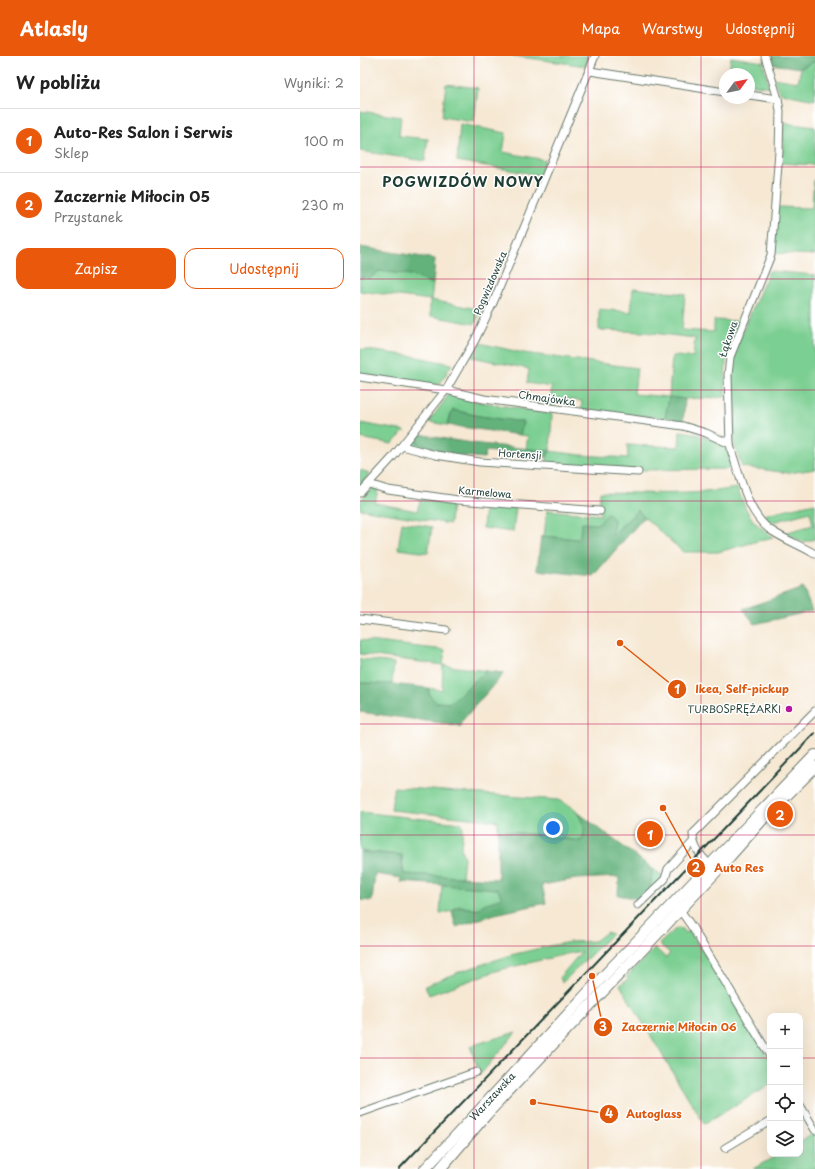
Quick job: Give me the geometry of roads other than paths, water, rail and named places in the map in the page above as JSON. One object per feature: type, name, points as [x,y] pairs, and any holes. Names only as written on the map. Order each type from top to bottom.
[{"type":"main road","name":"Warszawska","points":[[425,1169],[709,864],[814,762]]},
{"type":"main road","name":"Warszawska","points":[[440,1169],[487,1114],[680,910],[814,762]]},
{"type":"street","name":"Pogwizdowska","points":[[360,493],[402,446],[446,390],[475,340],[493,303],[595,56]]},
{"type":"street","name":"Łąkowa","points":[[765,56],[778,98],[780,111],[779,151],[771,255],[730,357],[728,375],[730,444],[751,508],[769,528],[815,554]]},
{"type":"street","points":[[590,71],[719,91]]},
{"type":"street","points":[[755,96],[778,98]]},
{"type":"street","name":"Chmajówka","points":[[360,377],[446,390],[484,399],[683,426],[730,444]]},
{"type":"street","name":"Hortensji","points":[[402,446],[436,455],[480,462],[638,472]]},
{"type":"street","name":"Karmelowa","points":[[368,484],[388,490],[458,500],[600,511]]},
{"type":"street","points":[[360,619],[446,630]]},
{"type":"street","points":[[709,864],[697,850],[693,842],[693,834],[815,711]]},
{"type":"street","points":[[638,905],[665,879],[668,869],[693,842]]},
{"type":"street","points":[[674,902],[767,1051]]},
{"type":"street","points":[[360,1113],[476,1072]]},
{"type":"street","points":[[803,1110],[815,1130]]},
{"type":"street","points":[[725,1148],[767,1123]]},
{"type":"railway","points":[[399,1169],[815,733]]},
{"type":"place","name":"Ikea, Self-pickup","points":[[620,643]]},
{"type":"place","name":"TURBOSPRĘŻARKI","points":[[789,709]]},
{"type":"place","name":"Auto Res","points":[[663,808]]},
{"type":"place","name":"Zaczernie Miłocin 05","points":[[780,814]]},
{"type":"place","name":"Auto-Res Salon i Serwis","points":[[650,834]]},
{"type":"place","name":"Zaczernie Miłocin 06","points":[[592,976]]},
{"type":"place","name":"Autoglass","points":[[533,1102]]},
{"type":"district","name":"POGWIZDÓW NOWY","points":[[463,182]]}]
